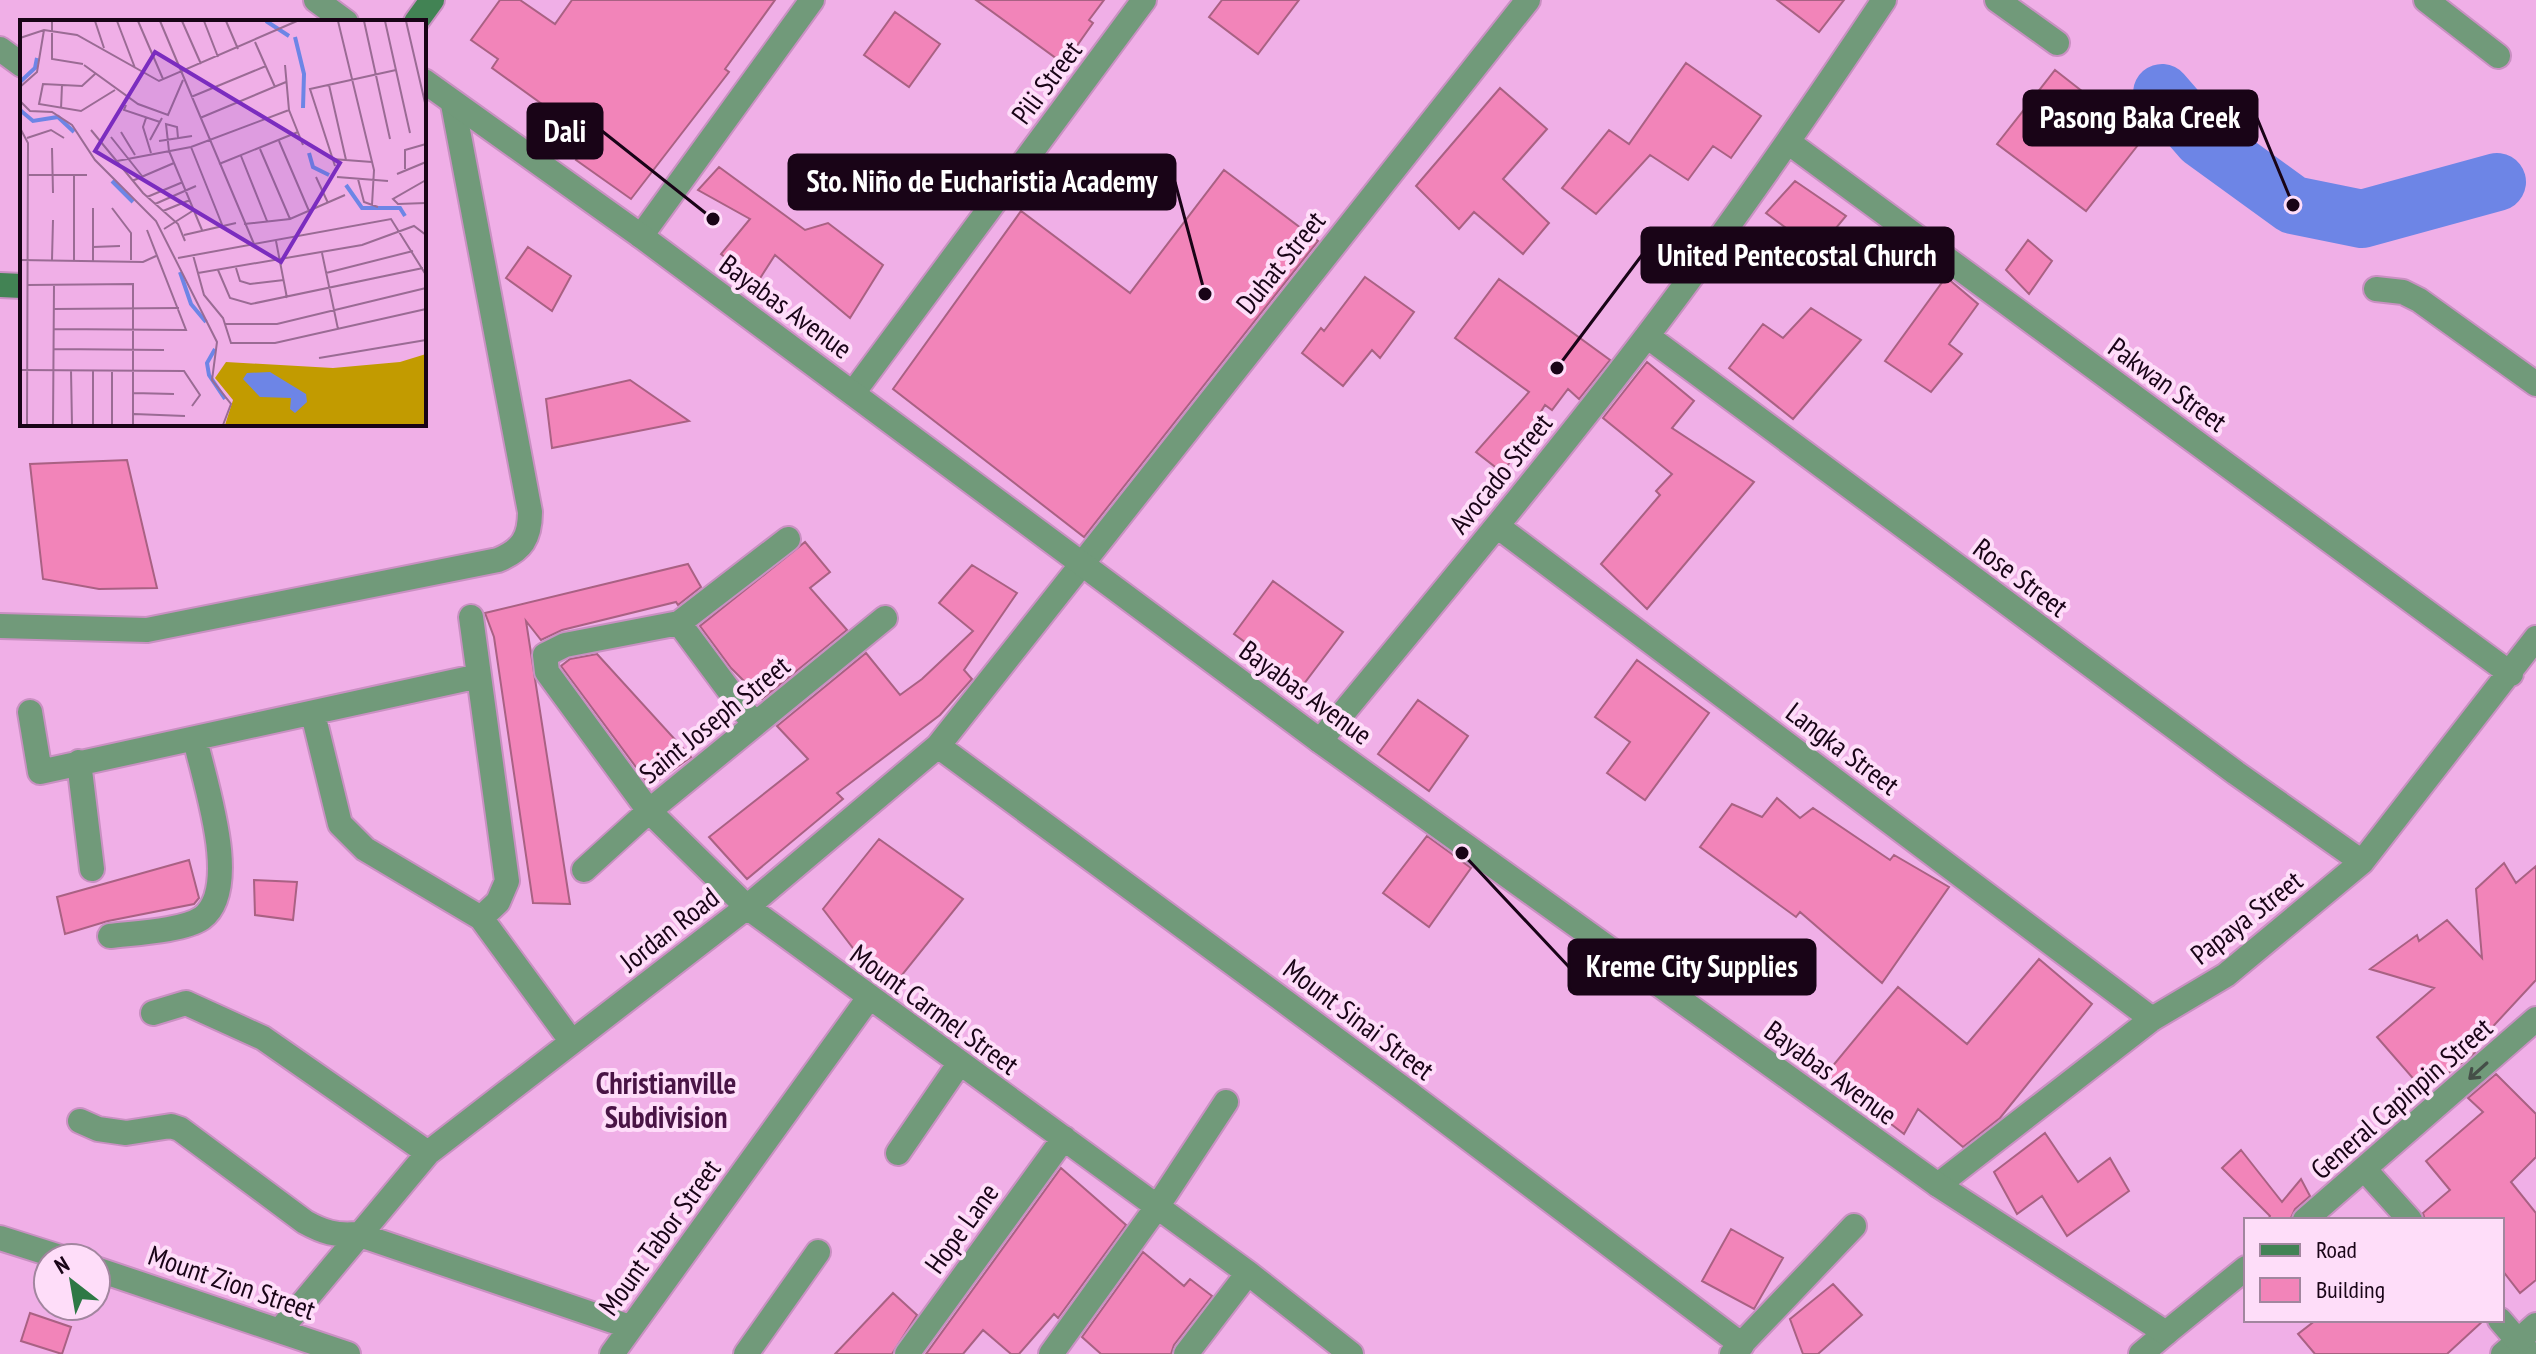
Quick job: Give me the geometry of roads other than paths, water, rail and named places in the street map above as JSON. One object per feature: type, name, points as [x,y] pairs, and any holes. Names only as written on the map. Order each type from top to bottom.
[{"type":"main road","points":[[417,20],[432,0]]},
{"type":"main road","points":[[0,285],[20,286]]},
{"type":"street","points":[[316,0],[343,20]]},
{"type":"street","points":[[641,236],[812,0]]},
{"type":"street","name":"Pili Street","points":[[853,393],[1144,0]]},
{"type":"street","name":"Duhat Street","points":[[1080,562],[1528,0]]},
{"type":"street","name":"Avocado Street","points":[[1320,741],[1497,526],[1647,336],[1788,142],[1884,0]]},
{"type":"street","points":[[1997,0],[2057,43]]},
{"type":"street","points":[[2437,3],[2498,56]]},
{"type":"street","points":[[0,49],[20,64]]},
{"type":"street","name":"Bayabas Avenue","points":[[426,83],[641,236],[1320,741],[1938,1185],[2166,1333]]},
{"type":"street","points":[[0,626],[147,630],[498,560],[514,553],[525,543],[530,529],[530,512],[453,104]]},
{"type":"street","name":"Pakwan Street","points":[[1788,142],[2511,674]]},
{"type":"street","points":[[2376,289],[2403,292],[2419,300],[2536,384]]},
{"type":"street","name":"Rose Street","points":[[1647,336],[2223,764],[2362,862]]},
{"type":"street","name":"Langka Street","points":[[1497,526],[2152,1019]]},
{"type":"street","points":[[754,724],[679,623],[788,539]]},
{"type":"street","name":"Jordan Road","points":[[281,1329],[357,1234],[428,1153],[747,907],[938,746],[1080,562]]},
{"type":"street","points":[[471,617],[507,881],[498,902],[481,918]]},
{"type":"street","name":"Saint Joseph Street","points":[[584,870],[649,811],[885,618]]},
{"type":"street","name":"Mount Carmel Street","points":[[679,623],[565,645],[545,655],[547,672],[649,811],[747,907],[868,999],[1248,1273],[1349,1353]]},
{"type":"street","name":"Papaya Street","points":[[1938,1185],[2152,1019],[2226,975],[2362,862],[2536,638]]},
{"type":"street","points":[[30,712],[40,772],[479,676]]},
{"type":"street","points":[[313,714],[340,824],[365,849],[481,918],[572,1042]]},
{"type":"street","points":[[110,936],[184,925],[201,918],[215,904],[222,863],[195,739]]},
{"type":"street","name":"Mount Sinai Street","points":[[938,746],[1402,1088],[1737,1350]]},
{"type":"street","points":[[79,762],[92,869]]},
{"type":"street","name":"Mount Tabor Street","points":[[612,1354],[868,999]]},
{"type":"street","points":[[153,1013],[186,1003],[263,1038],[428,1153]]},
{"type":"street","name":"General Capinpin Street","points":[[2307,1218],[2366,1171],[2536,1019]]},
{"type":"street","points":[[898,1153],[959,1064]]},
{"type":"street","points":[[1051,1354],[1157,1207],[1226,1102]]},
{"type":"street","points":[[80,1121],[112,1132],[171,1126],[180,1129],[305,1222],[339,1236],[357,1234],[630,1327]]},
{"type":"street","name":"Hope Lane","points":[[907,1354],[1064,1138]]},
{"type":"street","points":[[2366,1171],[2408,1218]]},
{"type":"street","points":[[1737,1350],[1854,1226]]},
{"type":"street","points":[[0,1238],[32,1248]]},
{"type":"street","points":[[746,1354],[818,1252]]},
{"type":"street","points":[[2141,1354],[2244,1270]]},
{"type":"street","points":[[1186,1354],[1248,1273]]},
{"type":"street","name":"Mount Zion Street","points":[[112,1274],[348,1354]]},
{"type":"street","points":[[2502,1322],[2522,1344]]},
{"type":"waterway","points":[[2162,93],[2202,139],[2293,205],[2362,219],[2497,182]]},
{"type":"place","name":"Pasong Baka Creek","points":[[2293,205]]},
{"type":"place","name":"Dali","points":[[713,219]]},
{"type":"place","name":"Sto. Niño de Eucharistia Academy","points":[[1205,294]]},
{"type":"place","name":"United Pentecostal Church","points":[[1557,368]]},
{"type":"place","name":"Kreme City Supplies","points":[[1462,853]]},
{"type":"district","name":"Christianville Subdivision","points":[[666,1099]]}]
